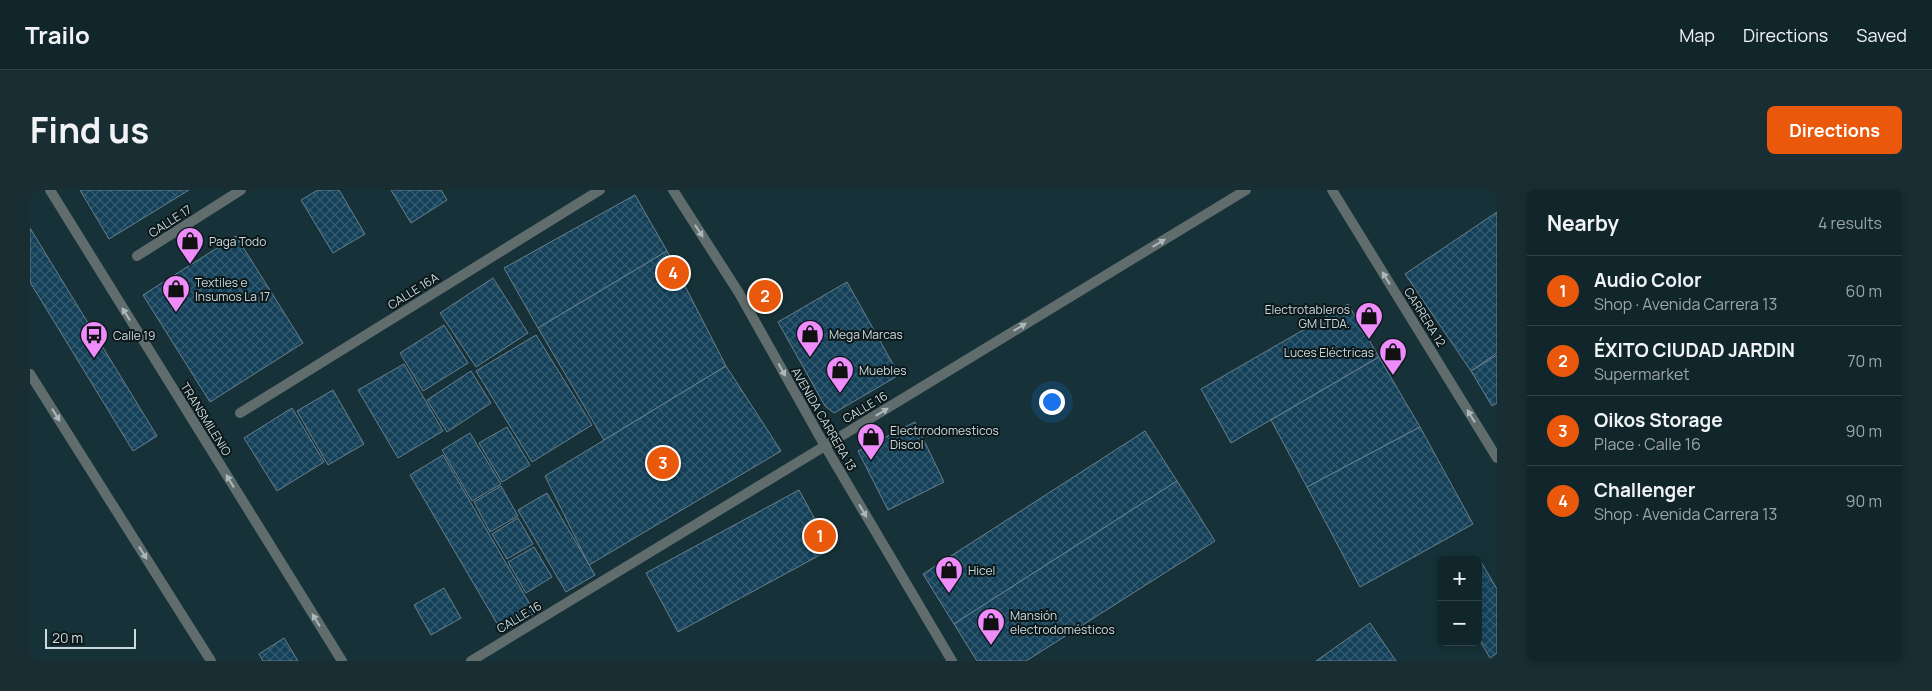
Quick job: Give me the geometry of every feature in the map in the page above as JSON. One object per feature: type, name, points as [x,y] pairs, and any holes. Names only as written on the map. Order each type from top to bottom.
[{"type":"street","name":"TRANSMILENIO","points":[[50,190],[342,661]]},
{"type":"street","name":"CALLE 17","points":[[137,256],[241,190]]},
{"type":"street","name":"CALLE 16A","points":[[240,413],[600,190]]},
{"type":"street","name":"AVENIDA CARRERA 13","points":[[672,190],[739,293],[825,446],[952,661]]},
{"type":"street","name":"CALLE 16","points":[[471,661],[1246,190]]},
{"type":"street","name":"CARRERA 12","points":[[1332,190],[1497,458]]},
{"type":"street","points":[[30,374],[211,661]]},
{"type":"building","points":[[80,190],[189,190],[109,239]]},
{"type":"building","points":[[318,190],[339,190],[365,234],[333,253],[301,200]]},
{"type":"building","points":[[391,190],[441,190],[447,200],[411,223]]},
{"type":"building","points":[[635,195],[667,251],[538,328],[504,268]]},
{"type":"building","points":[[1497,212],[1497,353],[1471,371],[1405,274]]},
{"type":"building","name":"Calle 19","points":[[30,228],[157,436],[133,451],[30,282]]},
{"type":"building","points":[[236,236],[303,343],[210,402],[143,295]]},
{"type":"building","points":[[667,251],[726,366],[604,440],[538,328]]},
{"type":"building","points":[[493,278],[528,333],[476,367],[440,313]]},
{"type":"building","points":[[847,282],[899,375],[834,413],[825,406],[778,322]]},
{"type":"building","points":[[1348,304],[1379,357],[1231,443],[1201,389]]},
{"type":"building","points":[[444,325],[468,363],[423,391],[400,353]]},
{"type":"building","points":[[536,335],[592,425],[532,462],[476,371]]},
{"type":"building","points":[[1497,355],[1497,403],[1492,406],[1471,371]]},
{"type":"building","points":[[1379,357],[1420,427],[1307,487],[1271,420]]},
{"type":"building","points":[[404,364],[443,431],[398,458],[358,390]]},
{"type":"building","points":[[726,366],[781,451],[589,565],[545,476]]},
{"type":"building","points":[[471,371],[491,403],[447,432],[427,400]]},
{"type":"building","points":[[333,390],[364,444],[328,465],[297,411]]},
{"type":"building","points":[[292,408],[324,462],[277,491],[244,438]]},
{"type":"building","points":[[915,422],[944,482],[888,510],[858,451]]},
{"type":"building","points":[[507,427],[530,465],[502,482],[479,443]]},
{"type":"building","points":[[1420,427],[1473,524],[1360,587],[1307,487]]},
{"type":"building","points":[[1145,431],[1177,481],[954,624],[923,574]]},
{"type":"building","points":[[470,433],[501,484],[472,501],[442,450]]},
{"type":"building","points":[[443,455],[535,613],[502,632],[410,475]]},
{"type":"building","points":[[1177,481],[1215,541],[1026,661],[977,661],[954,624]]},
{"type":"building","points":[[501,486],[518,516],[490,532],[474,502]]},
{"type":"building","points":[[799,490],[831,549],[678,632],[646,573]]},
{"type":"building","points":[[547,493],[595,575],[566,592],[518,510]]},
{"type":"building","points":[[518,518],[533,544],[507,559],[492,534]]},
{"type":"building","points":[[534,547],[552,577],[526,593],[508,562]]},
{"type":"building","points":[[1482,563],[1497,589],[1497,653],[1490,658],[1482,644]]},
{"type":"building","points":[[444,588],[461,618],[431,635],[414,605]]},
{"type":"building","points":[[1370,623],[1396,661],[1316,661]]},
{"type":"building","points":[[284,638],[298,661],[263,661],[259,654]]},
{"type":"place","name":"Paga Todo","points":[[190,265]]},
{"type":"place","name":"Challenger","points":[[673,273]]},
{"type":"place","name":"ÉXITO CIUDAD JARDIN","points":[[765,296]]},
{"type":"place","name":"Textiles e Insumos La 17","points":[[176,313]]},
{"type":"place","name":"Electrotableros GM LTDA.","points":[[1369,340]]},
{"type":"place","name":"Mega Marcas","points":[[810,358]]},
{"type":"place","name":"Calle 19","points":[[94,359]]},
{"type":"place","name":"Luces Eléctricas","points":[[1393,376]]},
{"type":"place","name":"Muebles","points":[[840,394]]},
{"type":"place","name":"Electrrodomesticos Discol","points":[[871,461]]},
{"type":"place","name":"Oikos Storage","points":[[663,463]]},
{"type":"place","name":"Audio Color","points":[[820,536]]},
{"type":"place","name":"Hicel","points":[[949,594]]},
{"type":"place","name":"Mansión electrodomésticos","points":[[991,646]]}]
